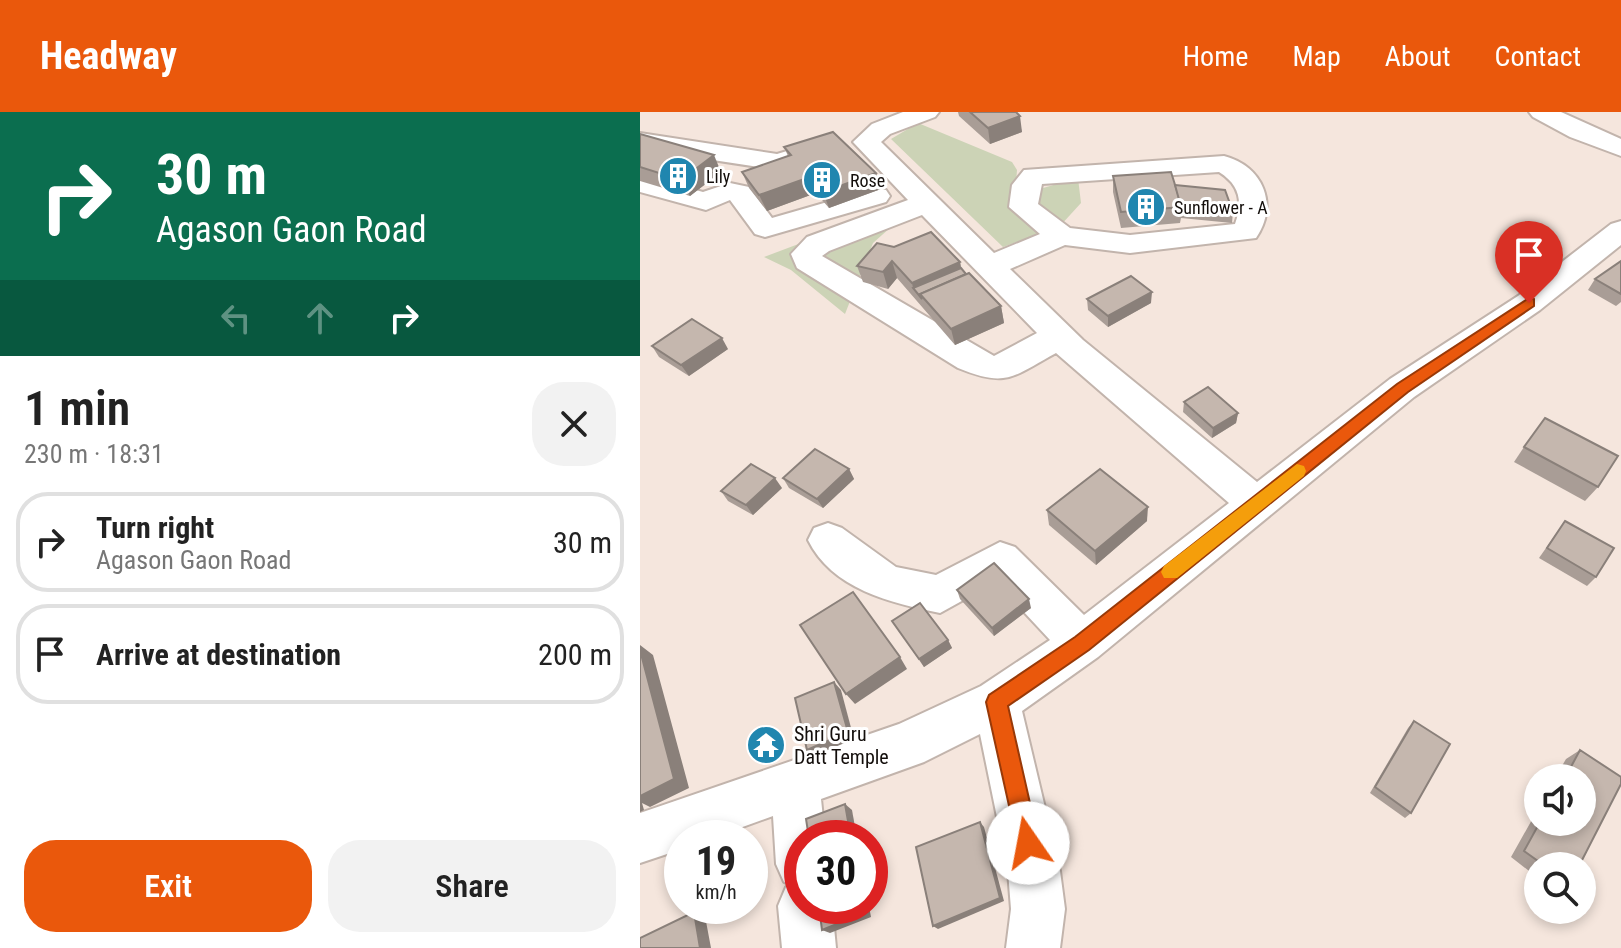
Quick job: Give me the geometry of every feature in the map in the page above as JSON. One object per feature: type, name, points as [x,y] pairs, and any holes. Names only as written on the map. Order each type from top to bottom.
[{"type":"street","points":[[640,141],[778,162],[870,135],[926,112]]},
{"type":"street","points":[[1542,112],[1572,122],[1621,148]]},
{"type":"street","points":[[870,135],[866,142],[1059,336],[1256,504]]},
{"type":"street","points":[[989,266],[1062,236],[1130,244],[1246,232],[1254,219],[1255,197],[1240,171],[1224,164],[1034,176],[1026,185],[1023,207],[1062,236]]},
{"type":"street","points":[[640,183],[706,201],[724,192],[734,191],[739,193],[765,228],[918,194]]},
{"type":"street","points":[[918,194],[818,244],[806,254],[808,261],[970,360],[991,368],[1001,368],[1059,336]]},
{"type":"street","points":[[640,838],[907,745],[997,702],[1082,643],[1402,388],[1529,303],[1621,230]]},
{"type":"street","points":[[828,540],[844,555],[887,584],[940,594],[1000,559],[1082,643]]},
{"type":"street","points":[[997,702],[1034,871],[1038,909],[1033,948]]},
{"type":"street","points":[[795,784],[798,820]]},
{"type":"street","points":[[807,924],[809,948]]},
{"type":"green space","points":[[918,123],[1012,162],[1017,170],[1015,196],[1078,178],[1081,203],[1060,226],[1003,247],[891,139]]},
{"type":"green space","points":[[910,202],[900,219],[873,243],[845,314],[791,270],[764,257]]},
{"type":"building","points":[[970,112],[1016,112],[1020,116],[988,128]]},
{"type":"building","points":[[833,132],[876,173],[823,192],[810,177],[759,195],[742,172],[791,155],[784,147]]},
{"type":"building","points":[[640,134],[714,155],[681,180],[640,167]]},
{"type":"building","points":[[1171,172],[1182,207],[1121,212],[1113,176]]},
{"type":"building","points":[[1175,185],[1225,190],[1233,212],[1181,207]]},
{"type":"building","points":[[931,232],[960,262],[912,283],[892,261],[883,272],[857,266],[877,243],[894,247]]},
{"type":"building","points":[[1621,261],[1621,294],[1595,279]]},
{"type":"building","points":[[961,268],[966,274],[920,294],[922,299],[913,288]]},
{"type":"building","points":[[969,273],[1001,306],[951,329],[920,294]]},
{"type":"building","points":[[1131,276],[1152,292],[1108,316],[1087,299]]},
{"type":"building","points":[[692,319],[722,338],[681,365],[652,346]]},
{"type":"building","points":[[1208,387],[1238,413],[1213,428],[1184,402]]},
{"type":"building","points":[[1545,418],[1618,456],[1598,487],[1524,447]]},
{"type":"building","points":[[815,449],[849,469],[817,499],[783,478]]},
{"type":"building","points":[[751,464],[775,478],[746,505],[721,491]]},
{"type":"building","points":[[1100,469],[1148,507],[1095,551],[1047,510]]},
{"type":"building","points":[[1565,521],[1614,548],[1596,577],[1547,548]]},
{"type":"building","points":[[994,563],[1029,599],[992,628],[957,590]]},
{"type":"building","points":[[853,592],[900,657],[846,694],[800,625]]},
{"type":"building","points":[[920,603],[948,640],[919,659],[892,621]]},
{"type":"building","points":[[640,650],[674,779],[640,796]]},
{"type":"building","points":[[834,682],[848,732],[807,750],[795,698]]},
{"type":"building","points":[[1414,721],[1450,744],[1411,813],[1375,787]]},
{"type":"building","points":[[1580,750],[1621,777],[1621,784],[1596,833],[1596,764],[1572,764]]},
{"type":"building","points":[[845,804],[848,820],[806,820]]},
{"type":"building","points":[[980,822],[1000,898],[933,926],[916,847]]},
{"type":"building","points":[[1532,836],[1594,836],[1586,852],[1524,851]]},
{"type":"building","points":[[669,924],[696,924],[700,948],[640,948],[640,938]]},
{"type":"building","points":[[821,924],[837,924],[822,930]]},
{"type":"slow traffic","points":[[1171,572],[1297,471]]},
{"type":"place","name":"Lily","points":[[678,176]]},
{"type":"place","name":"Rose","points":[[822,180]]},
{"type":"place","name":"Sunflower - A","points":[[1146,207]]},
{"type":"place","name":"Shri Guru Datt Temple","points":[[766,745]]},
{"type":"route","points":[[1028,843],[997,702],[1082,643],[1402,388],[1529,303]]}]
